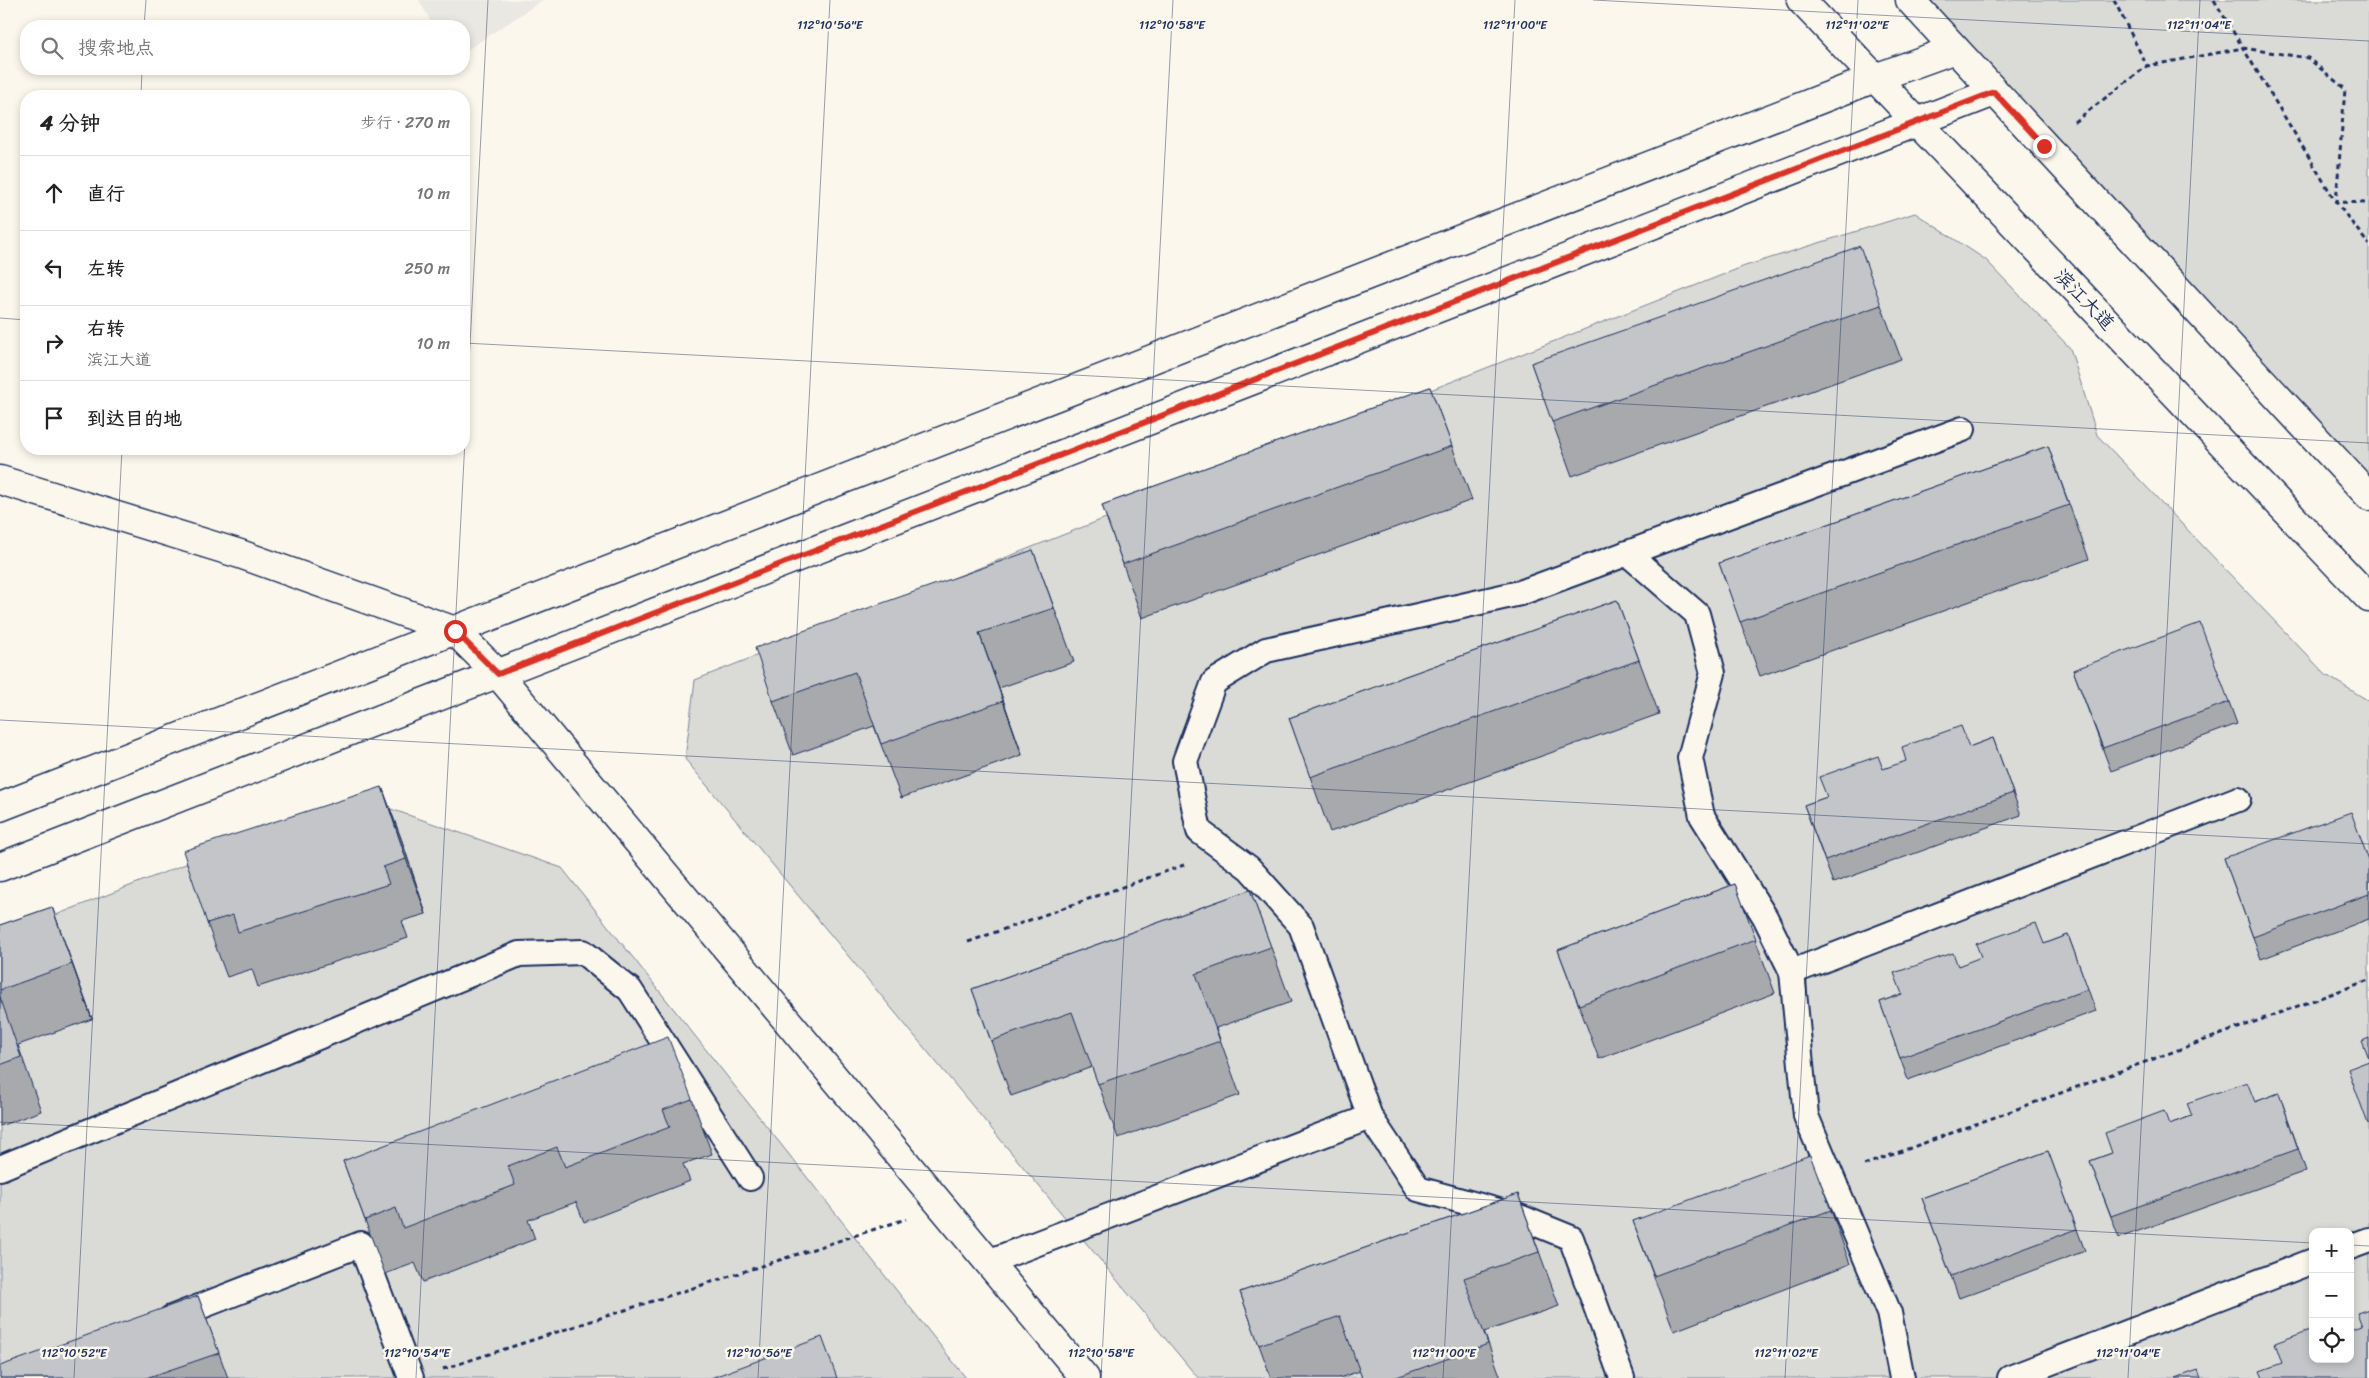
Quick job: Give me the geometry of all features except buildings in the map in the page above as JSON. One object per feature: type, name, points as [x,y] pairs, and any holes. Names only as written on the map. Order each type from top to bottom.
[{"type":"street","name":"滨江大道","points":[[1801,0],[2369,598]]},
{"type":"street","points":[[1910,0],[2369,496]]},
{"type":"street","points":[[0,807],[1875,78],[1956,49]]},
{"type":"street","points":[[0,867],[1994,92]]},
{"type":"street","points":[[0,480],[240,554],[455,631],[498,674],[1085,1378]]},
{"type":"lane","points":[[1622,1378],[1571,1238],[1516,1216],[1418,1188],[1370,1117],[1301,926],[1250,868],[1199,831],[1185,761],[1214,682],[1266,650],[1520,593],[1963,429]]},
{"type":"lane","points":[[1627,553],[1697,614],[1713,673],[1690,758],[1702,816],[1764,917],[1792,972],[1806,1116],[1830,1178],[1889,1313],[1902,1378]]},
{"type":"lane","points":[[1792,972],[2238,799]]},
{"type":"lane","points":[[0,1168],[519,954],[583,952],[630,990],[750,1178]]},
{"type":"lane","points":[[988,1262],[1370,1117]]},
{"type":"lane","points":[[2354,1246],[2369,1240]]},
{"type":"lane","points":[[148,1327],[361,1244],[411,1378]]},
{"type":"lane","points":[[2010,1378],[2309,1263]]},
{"type":"path","points":[[2114,0],[2147,66]]},
{"type":"path","points":[[2214,0],[2336,202],[2369,245]]},
{"type":"path","points":[[2044,146],[2147,66],[2243,48],[2308,58],[2345,89],[2336,202]]},
{"type":"path","points":[[2336,202],[2369,203]]},
{"type":"path","points":[[968,942],[1226,850]]},
{"type":"path","points":[[1830,1178],[2369,980]]},
{"type":"path","points":[[435,1372],[943,1207]]},
{"type":"shaded area","points":[[419,0],[543,0],[470,48],[470,20],[430,20]]},
{"type":"shaded area","points":[[1910,0],[2369,0],[2369,496]]},
{"type":"shaded area","points":[[1915,213],[1986,260],[2070,348],[2097,435],[2326,675],[2369,701],[2369,1378],[1198,1378],[685,759],[695,680],[1745,266]]},
{"type":"shaded area","points":[[356,797],[562,868],[966,1378],[0,1378],[0,937]]},
{"type":"route","points":[[455,631],[498,674],[1994,92],[2044,146]]}]
